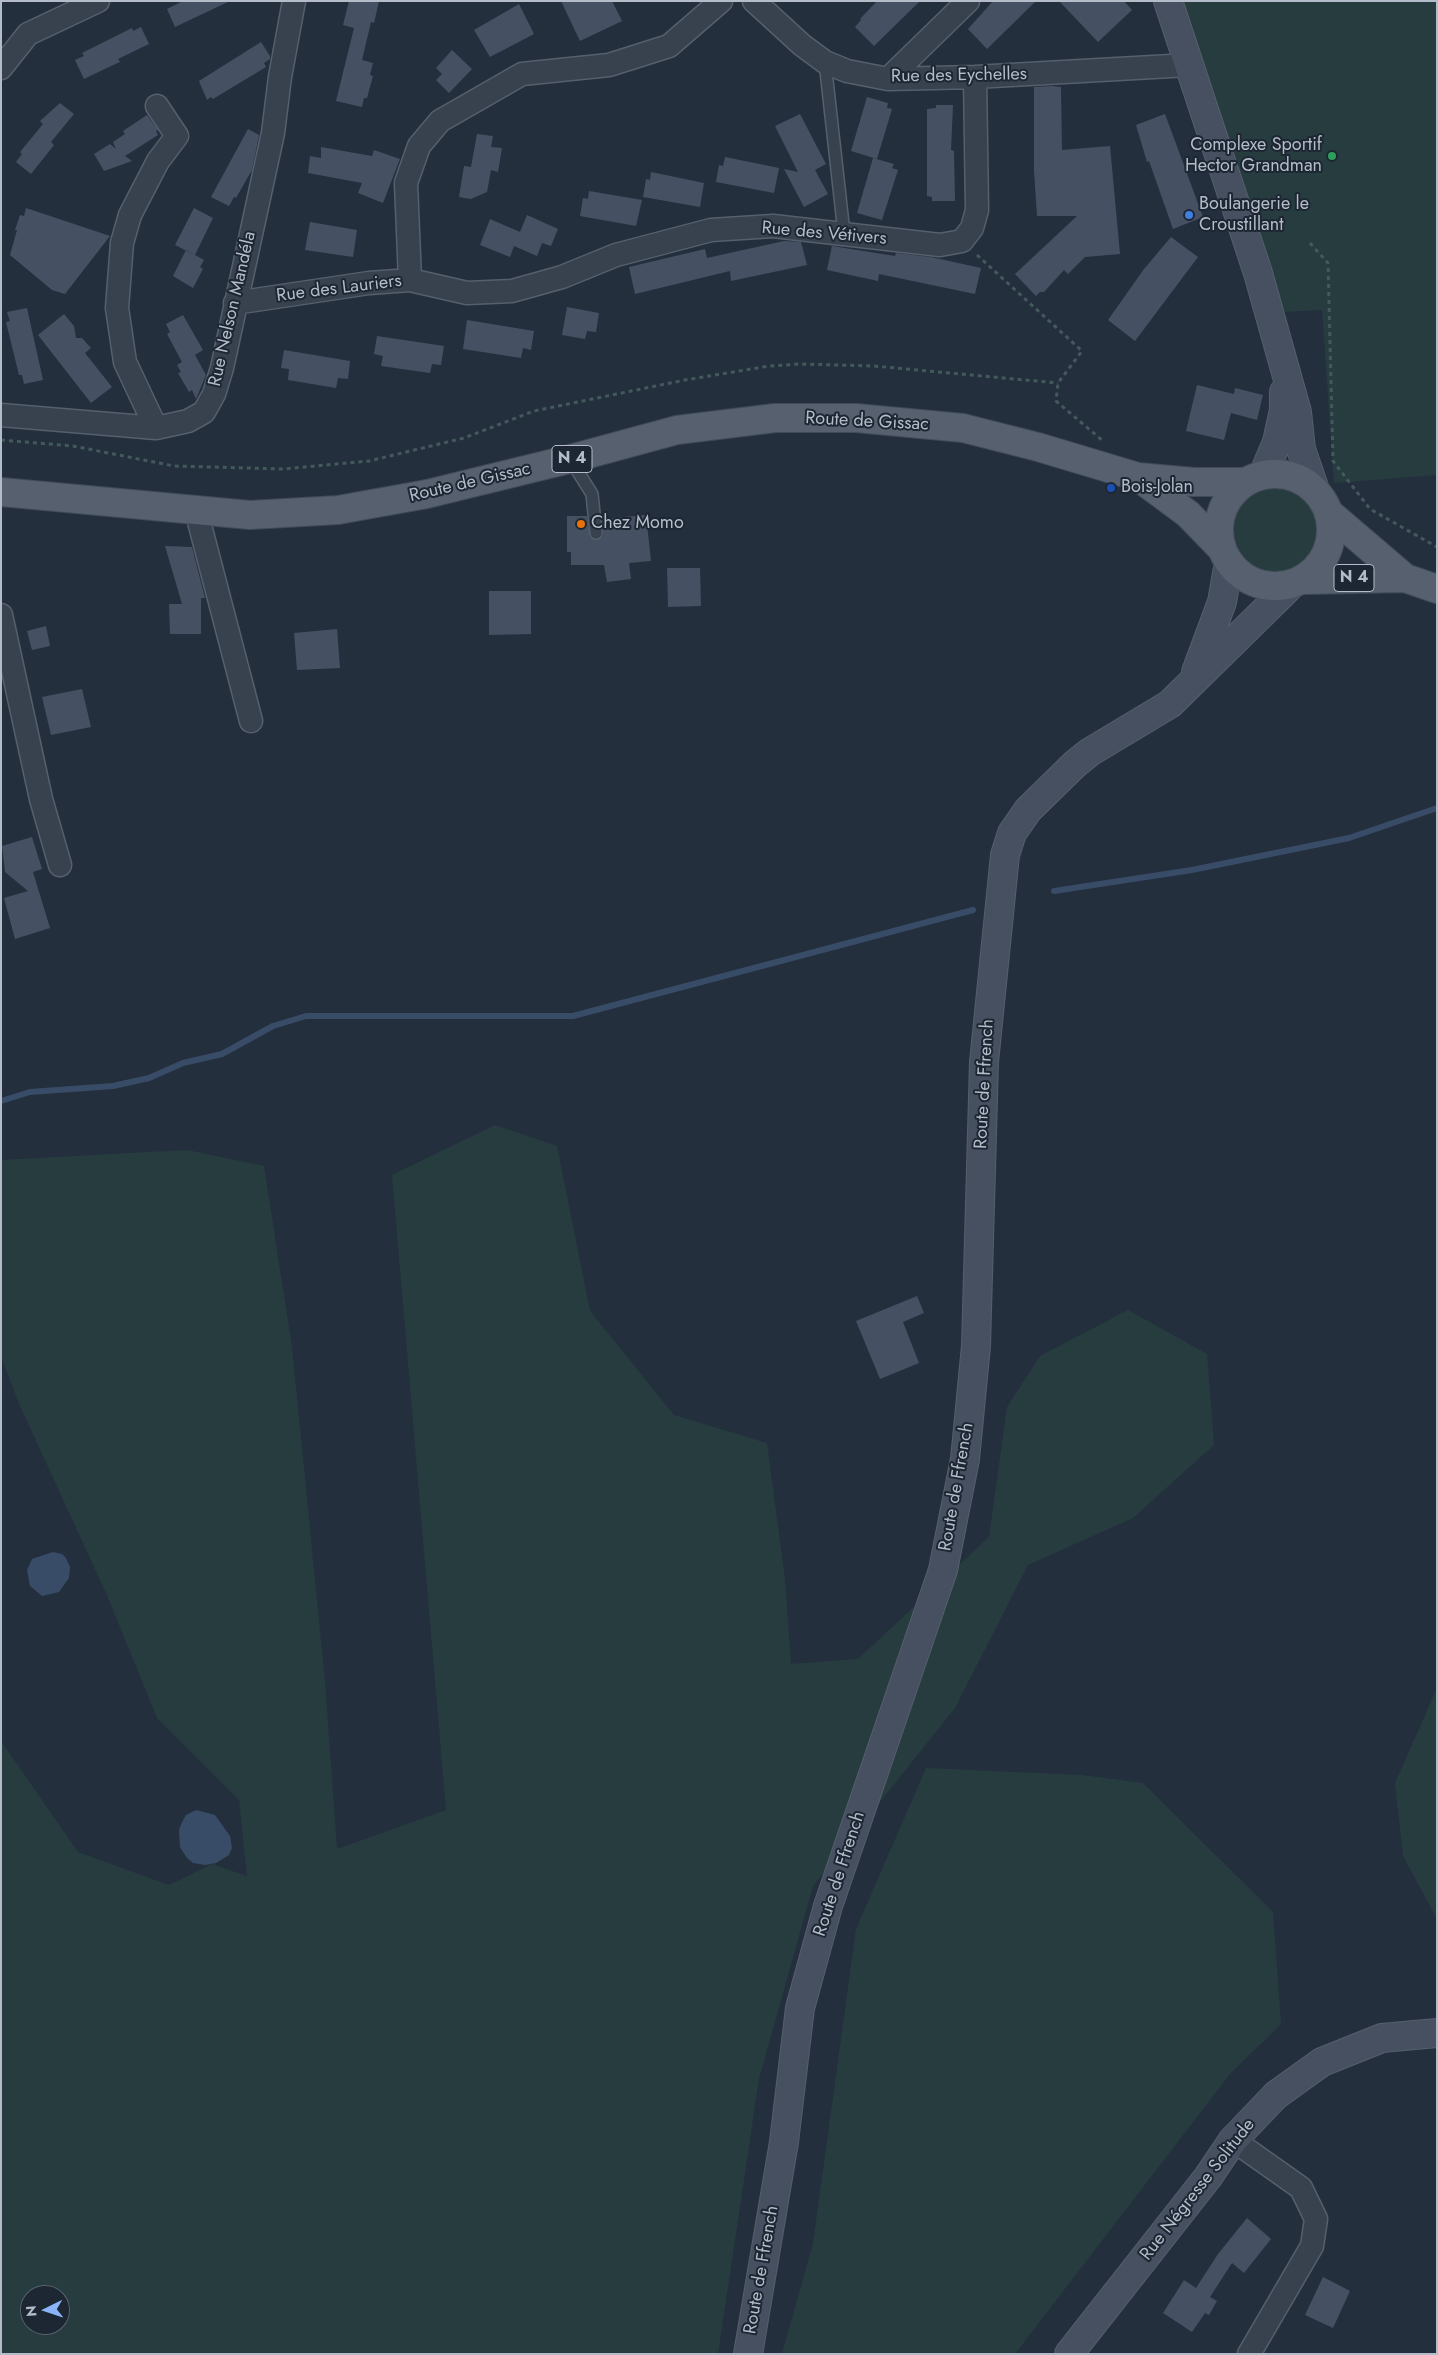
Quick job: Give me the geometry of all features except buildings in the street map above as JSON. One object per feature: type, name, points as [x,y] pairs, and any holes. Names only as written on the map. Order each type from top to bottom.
[{"type":"main road","points":[[1168,1],[1258,273],[1297,412],[1301,449],[1315,490]]},
{"type":"main road","points":[[1254,478],[1288,475],[1302,480],[1324,500],[1332,526],[1331,543],[1325,558],[1315,571],[1297,582],[1274,587],[1256,584],[1241,575],[1226,556],[1219,524],[1222,512],[1235,490],[1254,478],[1277,442],[1284,410],[1284,368]]},
{"type":"main road","name":"Route de Gissac","points":[[1,492],[250,515],[338,510],[427,494],[570,459],[677,430],[775,418],[856,418],[963,428],[1038,447],[1138,477],[1194,482],[1254,478]]},
{"type":"main road","name":"Route de Gissac","points":[[1138,477],[1188,514],[1226,556]]},
{"type":"main road","name":"N 4","points":[[1329,513],[1405,578]]},
{"type":"main road","name":"Route de Ffrench","points":[[1192,683],[1222,602],[1226,556]]},
{"type":"main road","name":"N 4","points":[[1297,582],[1405,578],[1437,589]]},
{"type":"main road","name":"Route de Ffrench","points":[[748,2354],[784,2142],[800,2008],[828,1906],[943,1570],[965,1459],[976,1346],[984,1062],[1005,855],[1012,833],[1028,810],[1075,764],[1090,752],[1170,704],[1297,582]]},
{"type":"main road","name":"Rue Négresse Solitude","points":[[1069,2354],[1208,2178],[1233,2140],[1276,2095],[1322,2062],[1382,2038],[1437,2033]]},
{"type":"street","points":[[1,68],[28,34],[98,1]]},
{"type":"street","name":"Rue Nelson Mandéla","points":[[1,415],[156,428],[188,421],[204,412],[214,394],[222,368],[273,133],[280,77],[294,1]]},
{"type":"street","name":"Rue des Lauriers","points":[[235,303],[369,283],[410,280],[406,183],[419,146],[440,121],[522,74],[609,65],[669,46],[721,1]]},
{"type":"street","name":"Rue des Eychelles","points":[[754,1],[802,45],[825,62],[847,70],[888,79],[975,77],[1189,65]]},
{"type":"street","points":[[888,79],[968,1]]},
{"type":"street","points":[[962,240],[972,228],[976,210],[975,77]]},
{"type":"street","points":[[156,428],[125,362],[117,308],[122,243],[130,215],[158,161],[178,136],[157,106]]},
{"type":"street","name":"Rue des Vétivers","points":[[410,280],[467,294],[512,291],[562,277],[616,254],[711,230],[773,226],[940,245],[962,240]]},
{"type":"street","points":[[196,510],[251,721]]},
{"type":"street","points":[[1,615],[41,800],[60,865]]},
{"type":"street","points":[[1233,2140],[1302,2188],[1316,2219],[1312,2246],[1249,2354]]},
{"type":"lane","points":[[825,62],[844,233]]},
{"type":"lane","points":[[570,459],[592,494],[596,533]]},
{"type":"path","points":[[962,240],[1082,351],[1058,383],[1056,401],[1103,441]]},
{"type":"path","points":[[1310,243],[1328,263],[1333,461],[1370,509],[1437,547]]},
{"type":"path","points":[[1,440],[72,446],[174,466],[282,469],[369,461],[464,438],[534,411],[685,380],[769,366],[800,364],[874,366],[1058,383]]},
{"type":"green space","name":"Complexe Sportif Hector Grandman","points":[[1175,1],[1437,1],[1437,475],[1334,483],[1322,310],[1281,312]]},
{"type":"green space","points":[[1274,484],[1291,487],[1306,497],[1316,512],[1319,529],[1316,546],[1306,561],[1291,571],[1274,574],[1257,571],[1242,561],[1232,546],[1229,529],[1232,512],[1242,497],[1257,487]]},
{"type":"green space","points":[[495,1125],[557,1146],[590,1311],[674,1415],[767,1443],[785,1579],[791,1664],[858,1659],[989,1537],[1007,1407],[1040,1356],[1128,1310],[1207,1354],[1214,1445],[1133,1518],[1028,1565],[955,1708],[813,1886],[759,2079],[718,2354],[1,2354],[1,1741],[78,1852],[169,1885],[212,1864],[247,1876],[239,1800],[157,1718],[106,1593],[20,1406],[1,1357],[1,1160],[187,1150],[264,1166],[292,1347],[325,1681],[337,1849],[446,1810],[392,1175]]},
{"type":"green space","points":[[1437,1688],[1437,1919],[1403,1856],[1395,1783]]},
{"type":"green space","points":[[926,1768],[1082,1775],[1143,1783],[1273,1912],[1281,2024],[1230,2074],[1015,2354],[782,2354],[813,2243],[856,1929]]},
{"type":"water","points":[[53,1552],[62,1554],[66,1558],[70,1567],[69,1578],[59,1592],[42,1596],[30,1586],[27,1570],[32,1559]]},
{"type":"water","points":[[196,1810],[215,1815],[230,1836],[232,1848],[229,1855],[216,1863],[205,1865],[193,1863],[187,1858],[180,1847],[179,1830],[182,1822],[186,1815]]},
{"type":"waterway","points":[[1054,891],[1192,870],[1349,838],[1437,808]]},
{"type":"waterway","points":[[1,1101],[30,1092],[113,1086],[149,1078],[183,1063],[222,1054],[273,1026],[306,1016],[573,1016],[973,910]]},
{"type":"place","name":"Complexe Sportif Hector Grandman","points":[[1332,156]]},
{"type":"place","name":"Boulangerie le Croustillant","points":[[1189,215]]},
{"type":"place","name":"Bois-Jolan","points":[[1111,488]]},
{"type":"place","name":"Chez Momo","points":[[581,524]]}]
